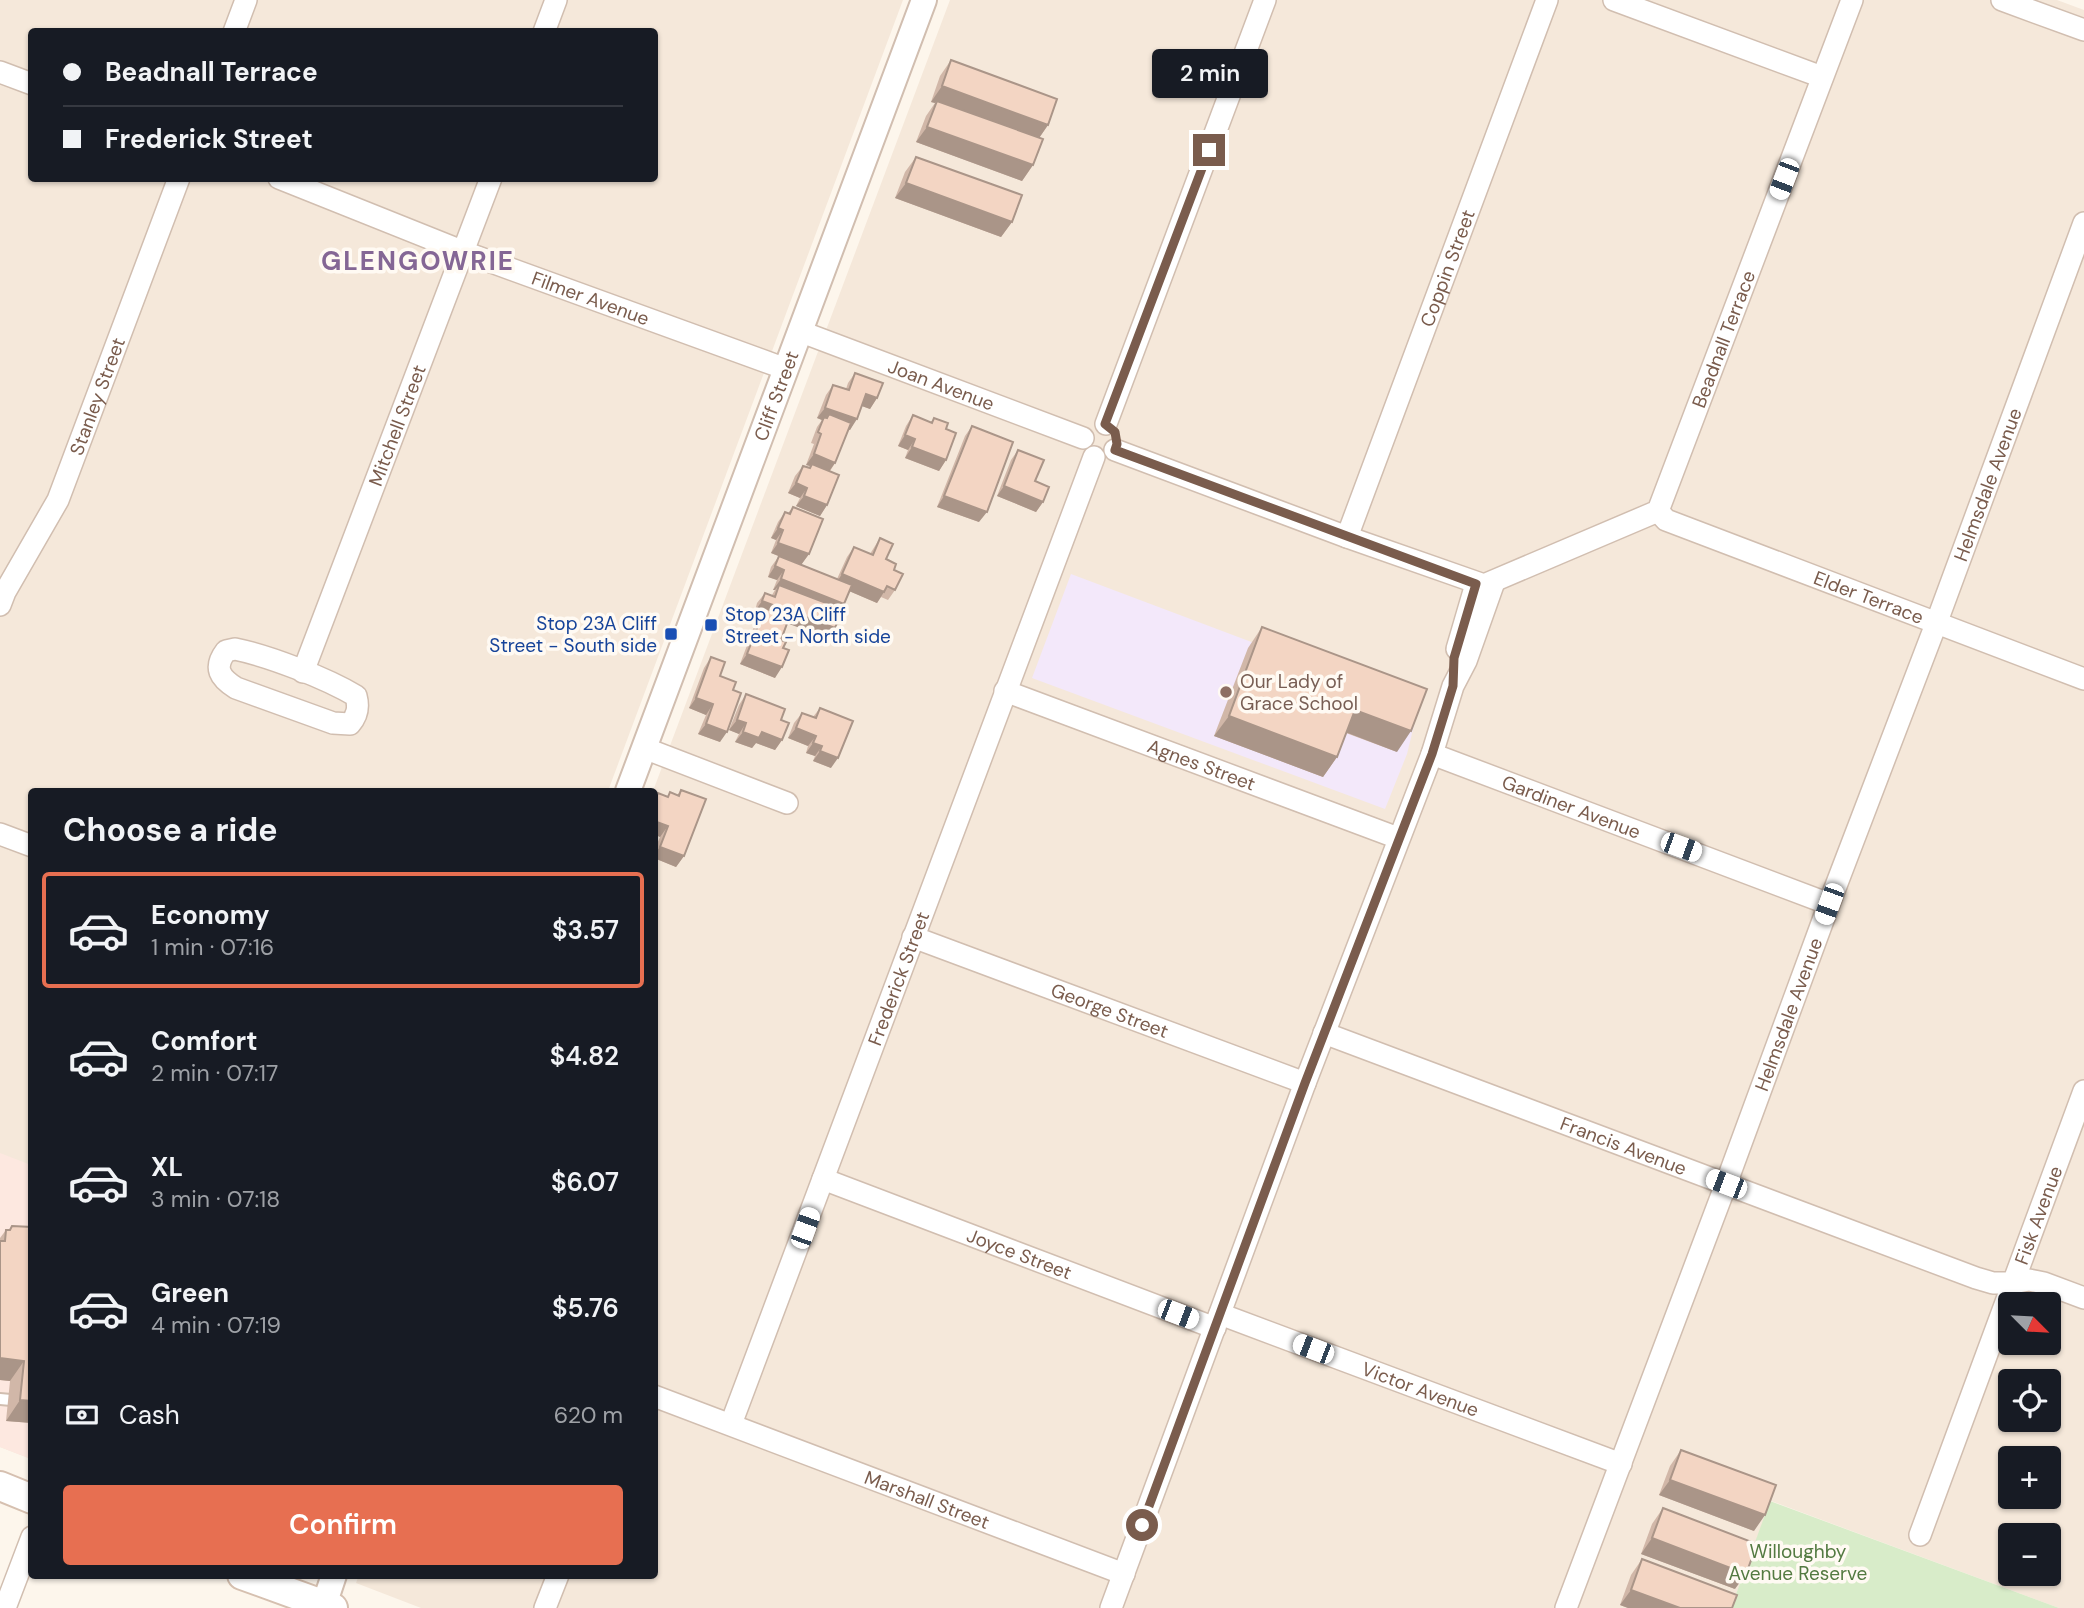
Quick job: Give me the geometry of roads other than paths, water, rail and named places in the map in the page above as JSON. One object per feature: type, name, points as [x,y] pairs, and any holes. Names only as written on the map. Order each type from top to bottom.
[{"type":"main road","points":[[0,1486],[28,1497]]},
{"type":"main road","points":[[252,1579],[314,1604]]},
{"type":"street","points":[[236,28],[246,0]]},
{"type":"street","points":[[546,28],[556,0]]},
{"type":"street","name":"Cliff Street","points":[[629,788],[924,0]]},
{"type":"street","points":[[1105,424],[1265,0]]},
{"type":"street","name":"Coppin Street","points":[[1347,537],[1547,0]]},
{"type":"street","points":[[1614,0],[1822,77]]},
{"type":"street","name":"Beadnall Terrace","points":[[1658,511],[1852,0]]},
{"type":"street","points":[[2003,0],[2084,30]]},
{"type":"street","points":[[0,72],[28,82]]},
{"type":"street","name":"Stanley Street","points":[[0,606],[5,592],[58,500],[177,182]]},
{"type":"street","name":"Filmer Avenue","points":[[289,182],[464,252],[786,369]]},
{"type":"street","name":"Mitchell Street","points":[[303,672],[490,182]]},
{"type":"street","name":"Helmsdale Avenue","points":[[1566,1608],[2084,223]]},
{"type":"street","name":"Joan Avenue","points":[[799,331],[1083,438]]},
{"type":"street","points":[[1105,424],[1115,432],[1117,444],[1115,450],[1105,457],[1094,457],[1086,449],[1083,438],[1089,427],[1105,424]]},
{"type":"street","points":[[1115,450],[1347,537],[1485,583],[1658,511]]},
{"type":"street","name":"Frederick Street","points":[[731,1424],[1094,457]]},
{"type":"street","name":"Elder Terrace","points":[[1658,511],[1665,520],[2084,679]]},
{"type":"street","points":[[1111,1608],[1305,1083],[1432,754],[1453,686],[1466,662],[1485,583]]},
{"type":"street","points":[[235,649],[303,672],[356,696],[358,706],[355,718],[350,724],[333,723],[236,688],[220,675],[218,666],[226,651],[235,649]]},
{"type":"street","name":"Agnes Street","points":[[1005,691],[1398,838]]},
{"type":"street","points":[[644,748],[788,803]]},
{"type":"street","name":"Gardiner Avenue","points":[[1432,754],[1829,904]]},
{"type":"street","points":[[0,834],[28,844]]},
{"type":"street","name":"George Street","points":[[913,937],[1305,1083]]},
{"type":"street","name":"Francis Avenue","points":[[1324,1033],[1976,1278],[1993,1283],[2029,1280],[2084,1298]]},
{"type":"street","name":"Fisk Avenue","points":[[1920,1535],[2084,1091]]},
{"type":"street","name":"Joyce Street","points":[[823,1179],[1217,1321]]},
{"type":"street","name":"Victor Avenue","points":[[1217,1321],[1621,1464]]},
{"type":"street","points":[[658,1397],[731,1424]]},
{"type":"street","name":"Marshall Street","points":[[731,1424],[1124,1574]]},
{"type":"street","points":[[5,1608],[28,1548]]},
{"type":"street","points":[[314,1604],[331,1579]]},
{"type":"street","points":[[545,1608],[556,1579]]},
{"type":"lane","points":[[0,1399],[28,1402]]},
{"type":"place","name":"Stop 23A Cliff Street - North side","points":[[711,625]]},
{"type":"place","name":"Stop 23A Cliff Street - South side","points":[[671,634]]},
{"type":"place","name":"Our Lady of Grace School","points":[[1226,692]]},
{"type":"district","name":"GLENGOWRIE","points":[[418,261]]},
{"type":"park label","name":"Willoughby Avenue Reserve","points":[[1798,1562]]}]
